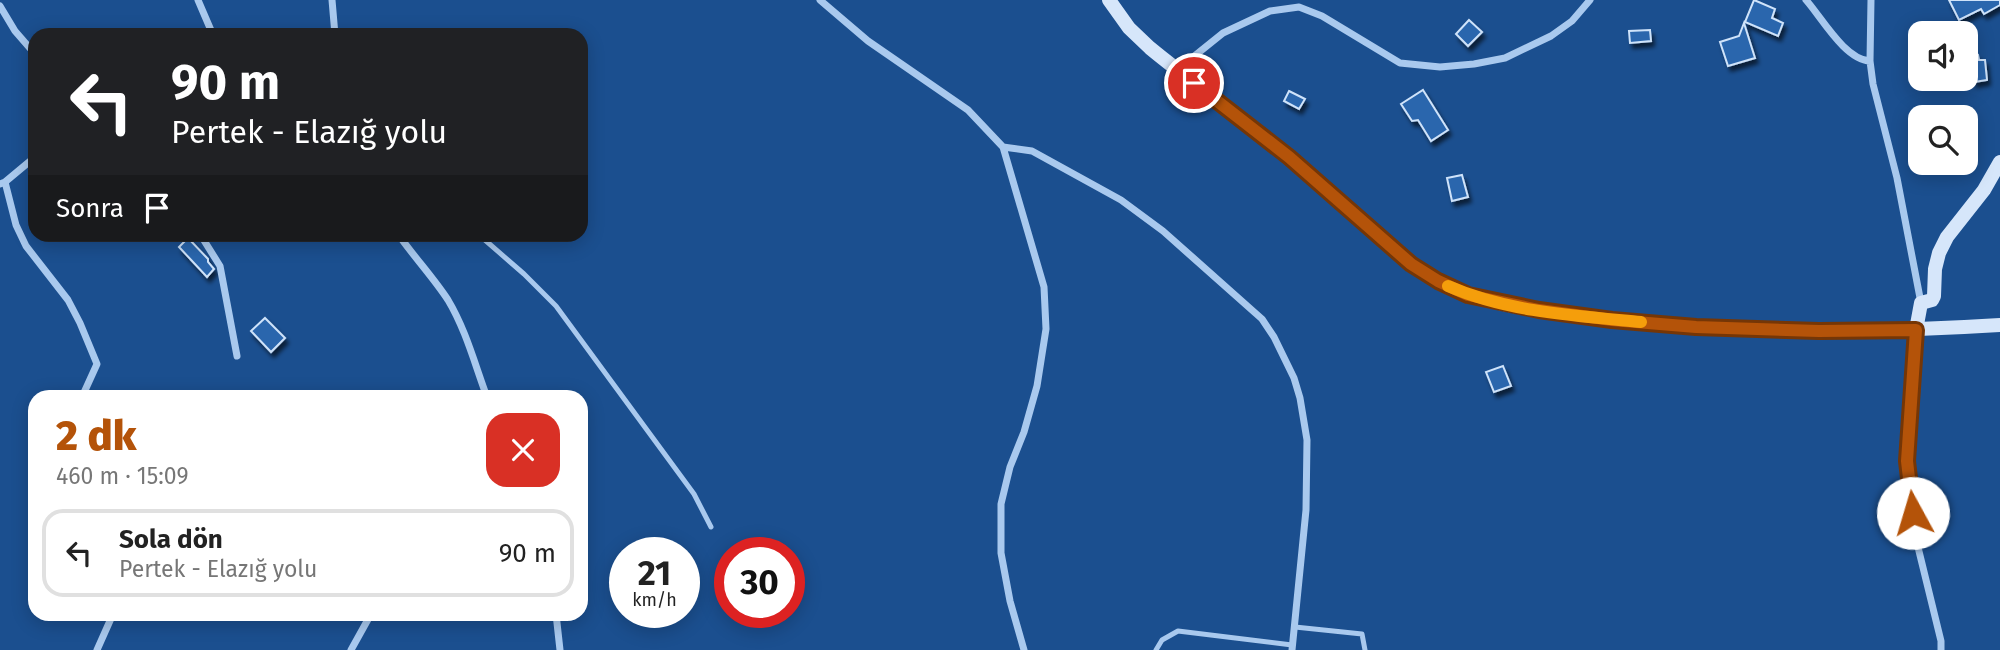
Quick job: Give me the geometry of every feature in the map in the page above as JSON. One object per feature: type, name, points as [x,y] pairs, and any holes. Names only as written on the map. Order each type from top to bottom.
[{"type":"main road","points":[[1109,0],[1129,28],[1177,71],[1289,157],[1411,264],[1468,295],[1539,310],[1696,327],[1819,331],[1916,330],[2000,325]]},
{"type":"main road","points":[[1916,330],[1921,303],[1932,300],[1934,296],[1935,269],[1939,253],[1947,237],[1984,190],[2000,162]]},
{"type":"street","points":[[198,0],[210,28]]},
{"type":"street","points":[[331,0],[334,28]]},
{"type":"street","points":[[820,0],[868,41],[968,110],[1003,146],[1044,287],[1046,329],[1037,386],[1024,432],[1010,467],[1002,504],[1001,553],[1010,601],[1024,650]]},
{"type":"street","points":[[1177,71],[1223,33],[1270,11],[1300,7],[1322,16],[1400,63],[1440,67],[1474,64],[1505,58],[1550,36],[1572,21],[1590,0]]},
{"type":"street","points":[[1806,0],[1840,43],[1858,58],[1870,61]]},
{"type":"street","points":[[1871,0],[1870,61],[1877,107],[1902,200],[1921,303]]},
{"type":"street","points":[[0,6],[28,46]]},
{"type":"street","points":[[1003,146],[1032,151],[1121,200],[1163,231],[1242,301],[1262,319],[1275,337],[1294,378],[1307,440],[1306,510],[1292,647]]},
{"type":"street","points":[[28,163],[3,183],[16,225],[26,246],[68,300],[97,365],[85,390]]},
{"type":"street","points":[[206,242],[220,266],[237,356]]},
{"type":"street","points":[[404,242],[449,302],[460,323],[484,390]]},
{"type":"street","points":[[1916,330],[1907,461],[1916,540],[1941,650]]},
{"type":"street","points":[[97,650],[110,621]]},
{"type":"street","points":[[351,650],[367,621]]},
{"type":"street","points":[[557,621],[560,650]]},
{"type":"lane","points":[[487,242],[556,306],[687,482],[711,527]]},
{"type":"lane","points":[[1295,627],[1362,634],[1365,650]]},
{"type":"lane","points":[[1156,650],[1166,636],[1178,631],[1292,647]]},
{"type":"building","points":[[1754,0],[1775,9],[1772,18],[1783,23],[1778,36],[1745,22]]},
{"type":"building","points":[[1949,0],[2000,0],[2000,5],[1984,14],[1981,9],[1959,20]]},
{"type":"building","points":[[1469,20],[1482,32],[1468,46],[1456,34]]},
{"type":"building","points":[[1744,23],[1755,58],[1728,66],[1720,42],[1739,36]]},
{"type":"building","points":[[1650,30],[1651,41],[1630,43],[1629,31]]},
{"type":"building","points":[[1978,55],[1979,60],[1985,60],[1987,80],[1978,81]]},
{"type":"building","points":[[1423,90],[1448,130],[1431,141],[1418,120],[1412,121],[1401,104]]},
{"type":"building","points":[[1289,91],[1305,99],[1299,109],[1284,101]]},
{"type":"building","points":[[1462,175],[1468,197],[1452,201],[1447,178]]},
{"type":"building","points":[[184,242],[192,242],[214,269],[207,277],[179,247]]},
{"type":"building","points":[[265,318],[285,338],[271,352],[251,331]]},
{"type":"building","points":[[1503,366],[1511,386],[1494,392],[1486,372]]},
{"type":"slow traffic","points":[[1448,286],[1468,295],[1501,303],[1641,322]]},
{"type":"route","points":[[1194,83],[1289,157],[1411,264],[1468,295],[1539,310],[1696,327],[1819,331],[1916,330],[1907,461],[1913,513]]}]
